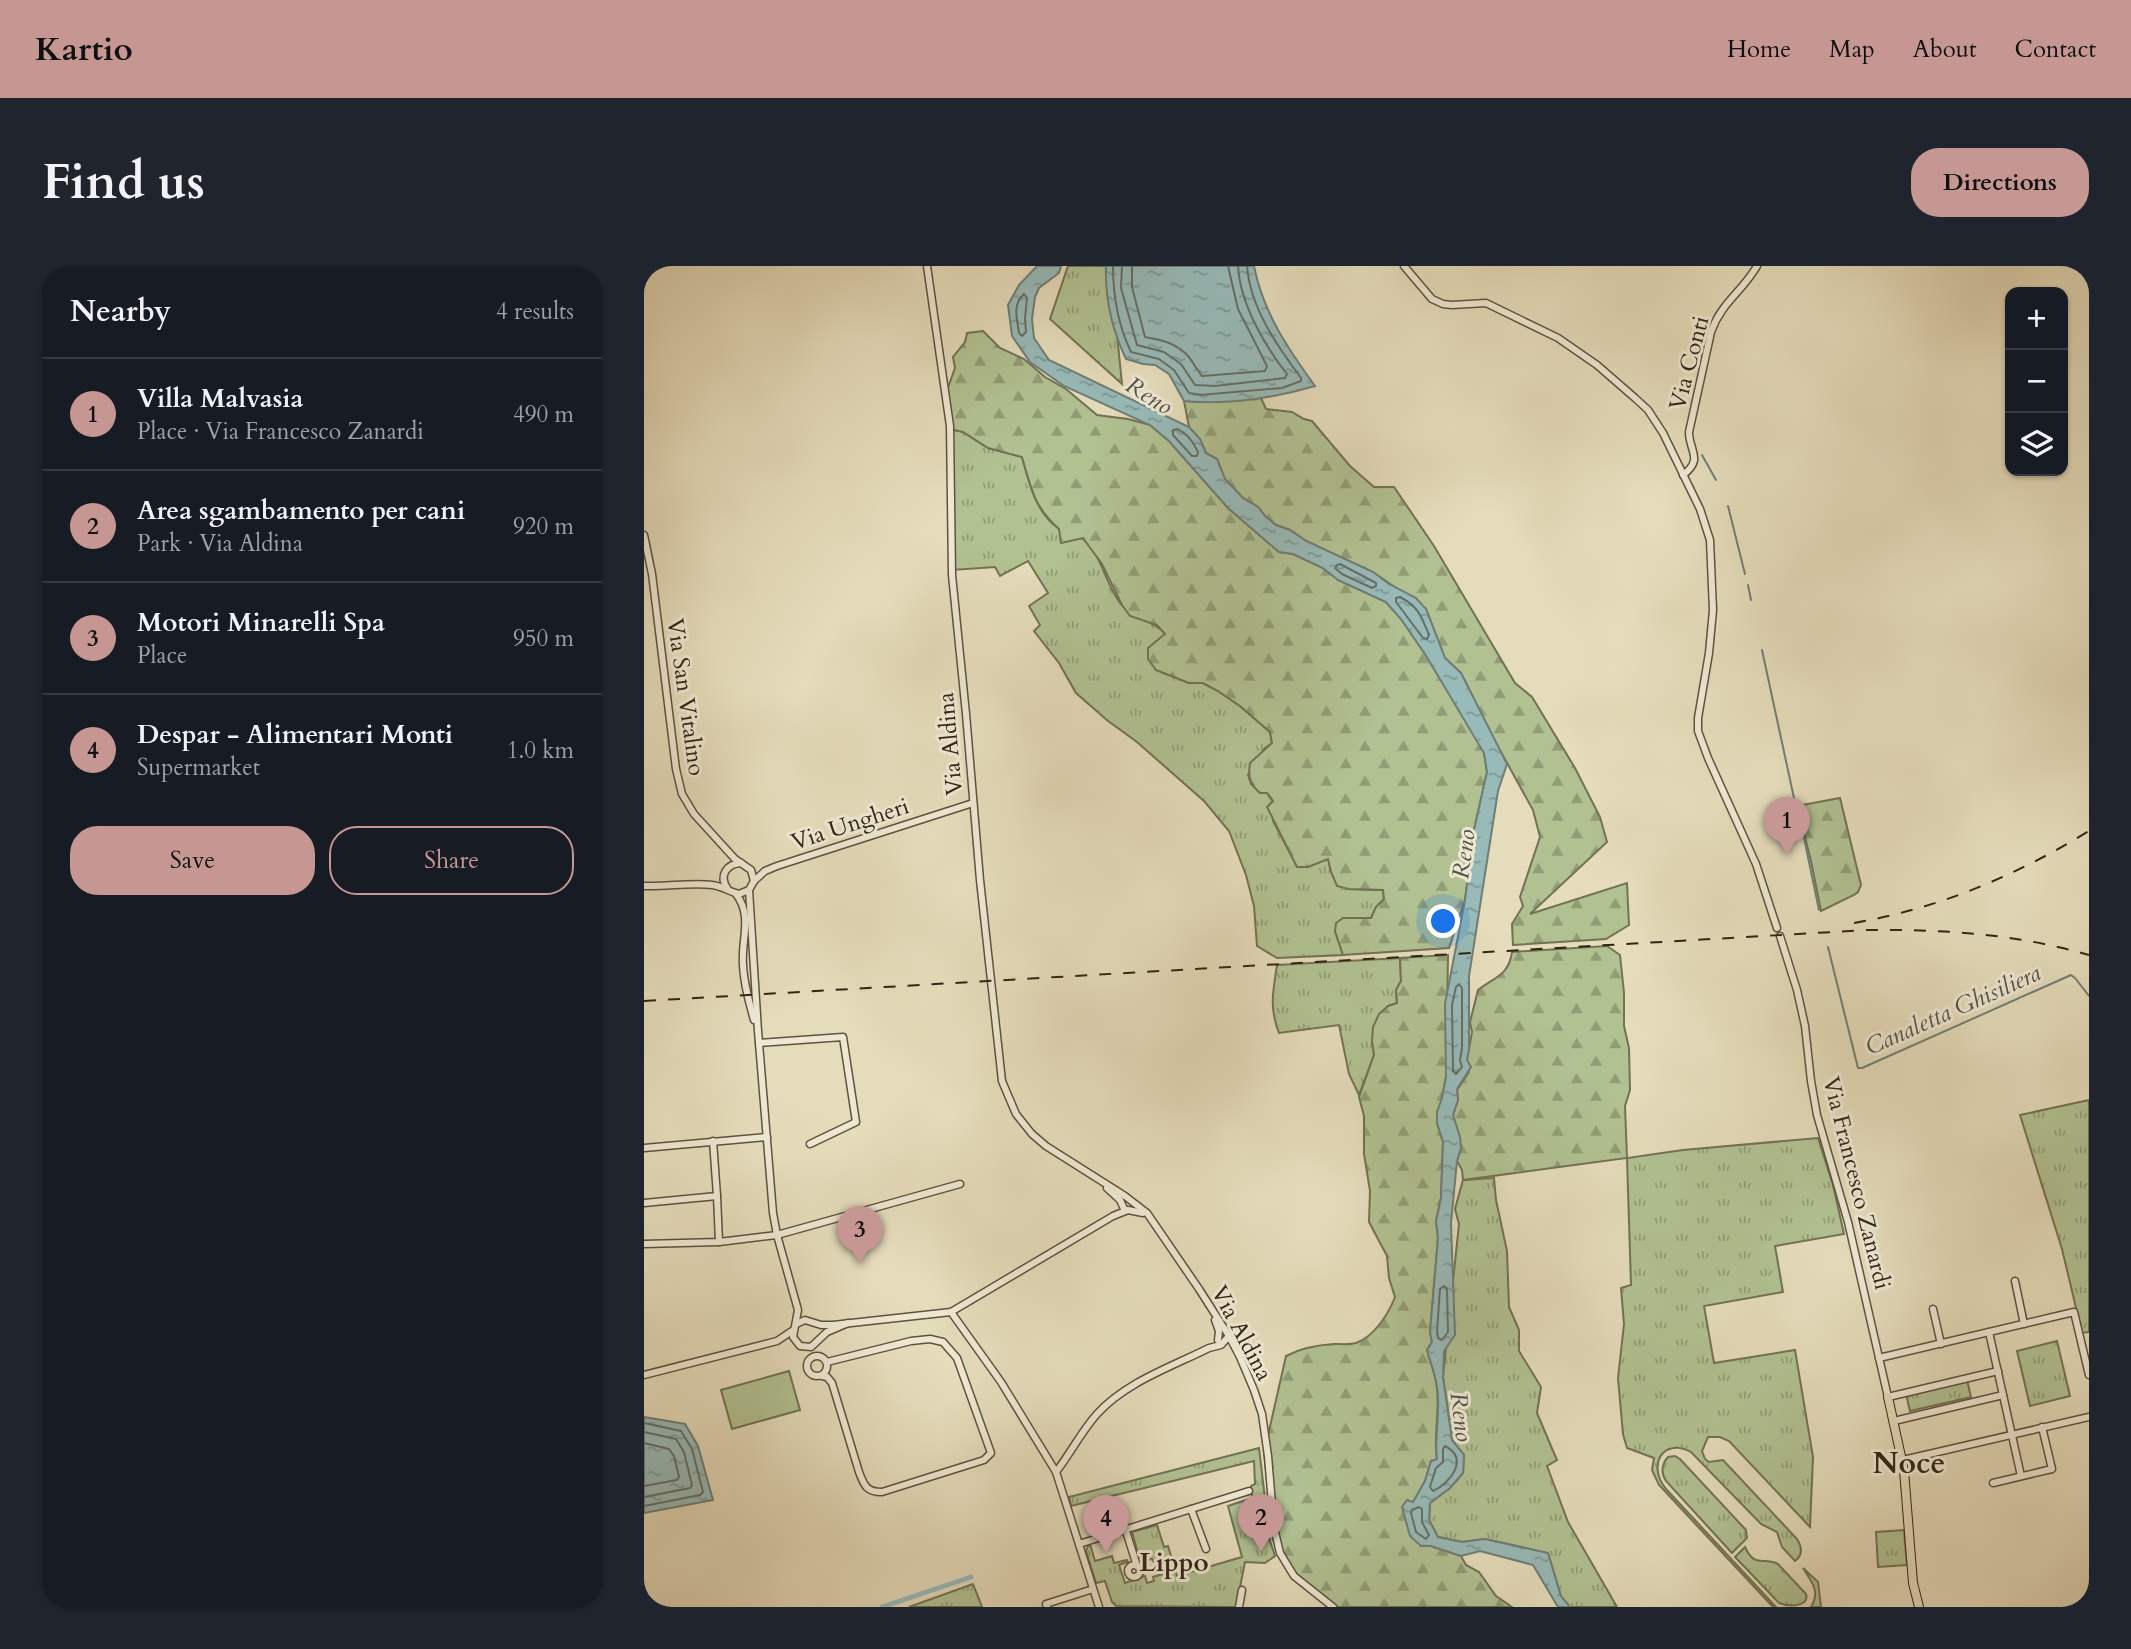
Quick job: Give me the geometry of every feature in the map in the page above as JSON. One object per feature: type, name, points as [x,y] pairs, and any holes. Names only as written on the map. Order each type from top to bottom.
[{"type":"main road","name":"Via Francesco Zanardi","points":[[1888,1397],[1903,1460],[1913,1583],[1919,1607]]},
{"type":"street","name":"Via Aldina","points":[[927,266],[950,426],[952,575],[1002,1081],[1016,1114],[1046,1146],[1139,1206],[1154,1222],[1229,1336],[1262,1414],[1273,1528],[1278,1548],[1294,1576],[1333,1607]]},
{"type":"street","name":"Via Francesco Zanardi","points":[[1404,266],[1437,302],[1452,305],[1486,303],[1497,307],[1558,338],[1597,365],[1648,410],[1663,433],[1708,528],[1712,556],[1713,610],[1698,731],[1756,864],[1799,998],[1816,1115],[1848,1222],[1888,1397]]},
{"type":"street","name":"Via Conti","points":[[1683,475],[1694,463],[1695,454],[1689,432],[1713,324],[1722,309],[1749,279],[1756,266]]},
{"type":"street","name":"Via San Vitalino","points":[[644,535],[652,574],[679,782],[686,802],[694,814],[726,850],[744,865]]},
{"type":"street","name":"Via Ungheri","points":[[744,865],[760,869],[777,866],[973,803]]},
{"type":"street","points":[[726,850],[724,884],[743,902],[745,910],[744,978],[758,1031]]},
{"type":"street","points":[[708,884],[734,864],[744,865],[754,875],[754,881],[748,890],[767,1137],[777,1235],[797,1306],[793,1337],[796,1344]]},
{"type":"street","name":"Via Ungheri","points":[[754,881],[777,866]]},
{"type":"street","points":[[644,886],[708,884],[732,892],[748,890]]},
{"type":"street","points":[[760,1044],[843,1037],[856,1122],[810,1144]]},
{"type":"street","points":[[644,1148],[767,1137]]},
{"type":"street","points":[[713,1141],[719,1242]]},
{"type":"street","name":"Via Aldina","points":[[1094,1178],[1122,1203],[1125,1211]]},
{"type":"street","points":[[644,1244],[719,1242],[777,1235],[960,1184]]},
{"type":"street","points":[[1113,1216],[1116,1205],[1114,1195]]},
{"type":"street","points":[[644,1203],[716,1196]]},
{"type":"street","points":[[644,1375],[777,1341],[801,1321],[812,1321],[826,1326],[951,1312],[1113,1216],[1125,1211],[1142,1212],[1154,1222]]},
{"type":"street","points":[[2015,1282],[2025,1324]]},
{"type":"street","points":[[1207,1302],[1218,1328],[1219,1343]]},
{"type":"street","points":[[797,1306],[820,1330],[816,1350],[827,1362],[827,1371],[822,1376]]},
{"type":"street","points":[[1933,1310],[1941,1344]]},
{"type":"street","points":[[951,1312],[1001,1382],[1056,1472],[1099,1607]]},
{"type":"street","points":[[1879,1357],[2074,1312],[2089,1376]]},
{"type":"street","points":[[808,1348],[833,1329],[848,1323]]},
{"type":"street","points":[[1989,1332],[2021,1476]]},
{"type":"street","points":[[1056,1472],[1089,1424],[1108,1402],[1134,1385],[1229,1336]]},
{"type":"street","points":[[777,1341],[808,1348],[812,1352],[807,1365],[808,1371],[812,1376],[827,1377],[832,1383],[859,1472],[868,1490],[882,1492],[984,1460],[991,1453],[957,1358],[943,1342],[930,1339],[911,1341],[827,1362]]},
{"type":"street","points":[[1219,1343],[1240,1357]]},
{"type":"street","points":[[810,1359],[820,1356]]},
{"type":"street","points":[[1888,1397],[1998,1371]]},
{"type":"street","points":[[1894,1421],[2003,1395]]},
{"type":"street","points":[[1903,1460],[2089,1417]]},
{"type":"street","points":[[1993,1483],[2052,1469],[2042,1427]]},
{"type":"street","points":[[1079,1544],[1249,1491]]},
{"type":"street","points":[[1191,1508],[1206,1549]]},
{"type":"street","points":[[1125,1528],[1137,1566]]},
{"type":"street","points":[[1047,1607],[1046,1604],[1093,1588]]},
{"type":"street","points":[[1238,1607],[1241,1590]]},
{"type":"green space","points":[[1068,266],[1110,266],[1122,384],[1050,319]]},
{"type":"green space","points":[[983,331],[1000,348],[1024,359],[1097,415],[1150,425],[1169,441],[1228,508],[1279,552],[1293,554],[1323,568],[1338,580],[1386,602],[1401,619],[1471,729],[1484,753],[1487,772],[1474,830],[1465,900],[1449,948],[1343,955],[1335,931],[1336,923],[1343,918],[1371,918],[1384,899],[1383,890],[1337,886],[1328,859],[1308,867],[1297,867],[1267,807],[1273,801],[1267,793],[1260,793],[1256,789],[1249,776],[1250,763],[1272,743],[1270,732],[1218,691],[1203,683],[1189,683],[1156,670],[1148,659],[1148,648],[1165,634],[1157,625],[1130,616],[1102,564],[1083,538],[1061,543],[1059,529],[1044,513],[1034,496],[1022,457],[988,448],[963,432],[950,429],[946,393],[955,368],[953,357],[965,342],[967,333]]},
{"type":"green space","points":[[1261,398],[1266,409],[1292,412],[1312,421],[1350,466],[1374,487],[1394,487],[1434,546],[1515,683],[1532,697],[1575,768],[1600,817],[1607,842],[1530,914],[1627,883],[1629,925],[1606,939],[1513,945],[1512,924],[1523,906],[1520,897],[1540,837],[1533,810],[1461,673],[1445,658],[1426,609],[1373,572],[1276,525],[1225,479],[1217,459],[1206,453],[1200,439],[1189,427],[1184,401]]},
{"type":"green space","points":[[950,429],[963,432],[988,448],[1022,457],[1034,496],[1044,514],[1058,528],[1080,537],[1090,546],[1121,604],[1166,634],[1156,670],[1189,683],[1203,683],[1218,691],[1270,732],[1272,743],[1264,749],[1248,775],[1251,784],[1260,793],[1267,793],[1273,802],[1273,821],[1297,866],[1308,867],[1328,858],[1331,872],[1348,889],[1383,890],[1384,899],[1371,918],[1352,918],[1335,931],[1343,955],[1277,958],[1257,946],[1254,906],[1246,875],[1229,831],[1204,801],[1076,693],[1059,663],[1034,631],[1040,625],[1029,606],[1048,593],[1028,561],[1000,576],[995,567],[952,570]]},
{"type":"green space","points":[[1840,798],[1861,885],[1854,895],[1821,911],[1797,806]]},
{"type":"green space","points":[[1607,946],[1620,955],[1624,993],[1630,1090],[1625,1106],[1627,1158],[1463,1180],[1457,1161],[1461,1148],[1453,1115],[1458,1100],[1457,1090],[1469,1072],[1467,1060],[1472,1032],[1470,1022],[1478,990],[1504,971],[1512,952]]},
{"type":"green space","points":[[1448,955],[1446,1077],[1437,1123],[1443,1142],[1441,1198],[1436,1221],[1438,1238],[1430,1332],[1432,1342],[1427,1350],[1437,1388],[1437,1460],[1431,1461],[1425,1481],[1413,1503],[1421,1546],[1431,1546],[1461,1556],[1466,1565],[1479,1572],[1496,1596],[1512,1607],[1331,1607],[1290,1574],[1272,1524],[1264,1453],[1286,1356],[1309,1347],[1351,1344],[1363,1340],[1380,1324],[1395,1297],[1389,1278],[1387,1256],[1369,1222],[1370,1191],[1364,1154],[1364,1116],[1359,1097],[1374,1055],[1373,1027],[1379,1014],[1388,1006],[1397,1003],[1396,990],[1401,981],[1400,958]]},
{"type":"green space","points":[[1400,958],[1401,981],[1396,990],[1397,1003],[1388,1006],[1372,1041],[1374,1055],[1359,1095],[1349,1074],[1339,1025],[1279,1033],[1273,1007],[1277,965]]},
{"type":"green space","points":[[2089,1100],[2089,1332],[2082,1333],[2062,1249],[2020,1115]]},
{"type":"green space","points":[[1818,1138],[1833,1185],[1844,1234],[1775,1246],[1783,1292],[1704,1306],[1714,1363],[1795,1350],[1813,1457],[1810,1527],[1729,1441],[1720,1437],[1708,1437],[1702,1451],[1709,1462],[1723,1460],[1797,1539],[1801,1548],[1799,1556],[1795,1561],[1782,1547],[1777,1532],[1761,1524],[1691,1452],[1672,1448],[1660,1456],[1658,1463],[1660,1480],[1666,1489],[1776,1607],[1773,1607],[1659,1485],[1652,1470],[1654,1458],[1627,1448],[1623,1434],[1618,1378],[1624,1324],[1621,1288],[1631,1285],[1627,1158],[1683,1150]]},
{"type":"green space","points":[[1494,1178],[1507,1251],[1509,1307],[1519,1330],[1519,1351],[1541,1387],[1537,1413],[1557,1460],[1547,1466],[1568,1522],[1617,1607],[1570,1607],[1561,1597],[1548,1553],[1485,1539],[1462,1542],[1438,1537],[1429,1520],[1430,1503],[1450,1488],[1463,1473],[1464,1455],[1452,1440],[1443,1377],[1459,1224],[1455,1209],[1463,1180]]},
{"type":"green space","points":[[2057,1341],[2070,1396],[2030,1406],[2017,1351]]},
{"type":"green space","points":[[789,1371],[800,1410],[732,1429],[721,1390]]},
{"type":"green space","points":[[1967,1380],[1971,1397],[1910,1411],[1906,1394]]},
{"type":"green space","points":[[1259,1448],[1270,1541],[1275,1556],[1265,1563],[1245,1562],[1236,1607],[1116,1606],[1105,1581],[1096,1583],[1086,1551],[1088,1546],[1090,1544],[1095,1561],[1112,1556],[1114,1563],[1127,1560],[1128,1562],[1119,1565],[1125,1583],[1145,1576],[1147,1583],[1154,1581],[1153,1577],[1169,1572],[1167,1564],[1159,1566],[1158,1561],[1148,1560],[1146,1555],[1139,1557],[1132,1532],[1157,1525],[1164,1547],[1168,1546],[1177,1576],[1242,1557],[1228,1506],[1252,1498],[1251,1486],[1255,1484],[1254,1461],[1071,1506],[1069,1497]]},
{"type":"green space","points":[[1675,1456],[1746,1530],[1747,1538],[1732,1553],[1666,1481],[1664,1463],[1668,1457]]},
{"type":"green space","points":[[1904,1530],[1907,1565],[1878,1567],[1876,1532]]},
{"type":"green space","points":[[1745,1547],[1752,1558],[1778,1564],[1806,1594],[1805,1601],[1793,1605],[1779,1603],[1735,1557]]},
{"type":"green space","points":[[1803,1568],[1818,1582],[1821,1607],[1811,1607],[1815,1591]]},
{"type":"green space","points":[[973,1584],[982,1607],[909,1607]]},
{"type":"water","points":[[1037,266],[1061,266],[1059,273],[1039,288],[1032,319],[1034,338],[1049,360],[1189,427],[1200,439],[1206,453],[1217,459],[1225,479],[1276,525],[1373,572],[1416,598],[1426,609],[1445,658],[1461,673],[1507,764],[1498,791],[1469,976],[1467,1060],[1471,1067],[1457,1089],[1458,1100],[1453,1115],[1461,1148],[1457,1161],[1451,1223],[1455,1335],[1444,1351],[1443,1377],[1452,1440],[1464,1455],[1463,1473],[1450,1488],[1430,1503],[1429,1520],[1438,1537],[1462,1542],[1485,1539],[1548,1553],[1561,1596],[1570,1607],[1558,1607],[1533,1565],[1480,1551],[1461,1556],[1431,1546],[1421,1546],[1410,1536],[1402,1507],[1407,1500],[1413,1502],[1425,1481],[1431,1461],[1437,1459],[1438,1397],[1427,1350],[1432,1342],[1430,1332],[1438,1238],[1436,1221],[1441,1198],[1443,1142],[1437,1123],[1437,1112],[1446,1077],[1445,1004],[1465,900],[1474,830],[1487,772],[1484,753],[1425,654],[1386,602],[1338,580],[1323,568],[1293,554],[1279,552],[1228,508],[1169,441],[1150,425],[1064,386],[1030,362],[1012,336],[1008,305],[1019,285]]},
{"type":"water","points":[[1106,266],[1254,266],[1270,314],[1286,344],[1315,386],[1250,400],[1184,401],[1169,374],[1155,365],[1126,359],[1110,314]]},
{"type":"water","points":[[644,1417],[685,1424],[698,1446],[713,1500],[644,1513]]},
{"type":"waterway","name":"Canaletta Ghisiliera","points":[[1747,285],[1756,273]]},
{"type":"waterway","name":"Canaletta Ghisiliera","points":[[1692,433],[1714,332]]},
{"type":"waterway","name":"Canaletta Ghisiliera","points":[[1702,455],[1716,480]]},
{"type":"waterway","name":"Canaletta Ghisiliera","points":[[1728,506],[1745,574]]},
{"type":"waterway","name":"Canaletta Ghisiliera","points":[[1748,585],[1751,600]]},
{"type":"waterway","name":"Canaletta Ghisiliera","points":[[1762,650],[1797,812]]},
{"type":"waterway","name":"Canaletta Ghisiliera","points":[[1804,838],[1819,910]]},
{"type":"waterway","name":"Canaletta Ghisiliera","points":[[1828,947],[1858,1068],[2071,975],[2089,996]]},
{"type":"waterway","points":[[882,1607],[971,1577]]},
{"type":"railway","points":[[1854,923],[1917,909],[1976,888],[2033,862],[2089,831]]},
{"type":"railway","points":[[644,1001],[1867,930],[1979,934],[2034,942],[2089,955]]},
{"type":"place","name":"Villa Malvasia","points":[[1787,855]]},
{"type":"place","name":"Motori Minarelli Spa","points":[[860,1264]]},
{"type":"place","name":"Area sgambamento per cani","points":[[1261,1552]]},
{"type":"place","name":"Despar - Alimentari Monti","points":[[1106,1553]]},
{"type":"district","name":"Noce","points":[[1909,1463]]},
{"type":"district","name":"Lippo","points":[[1174,1562]]},
{"type":"water label","name":"Reno","points":[[1149,396]]},
{"type":"water label","name":"Reno","points":[[1464,854]]},
{"type":"water label","name":"Reno","points":[[1461,1417]]}]
